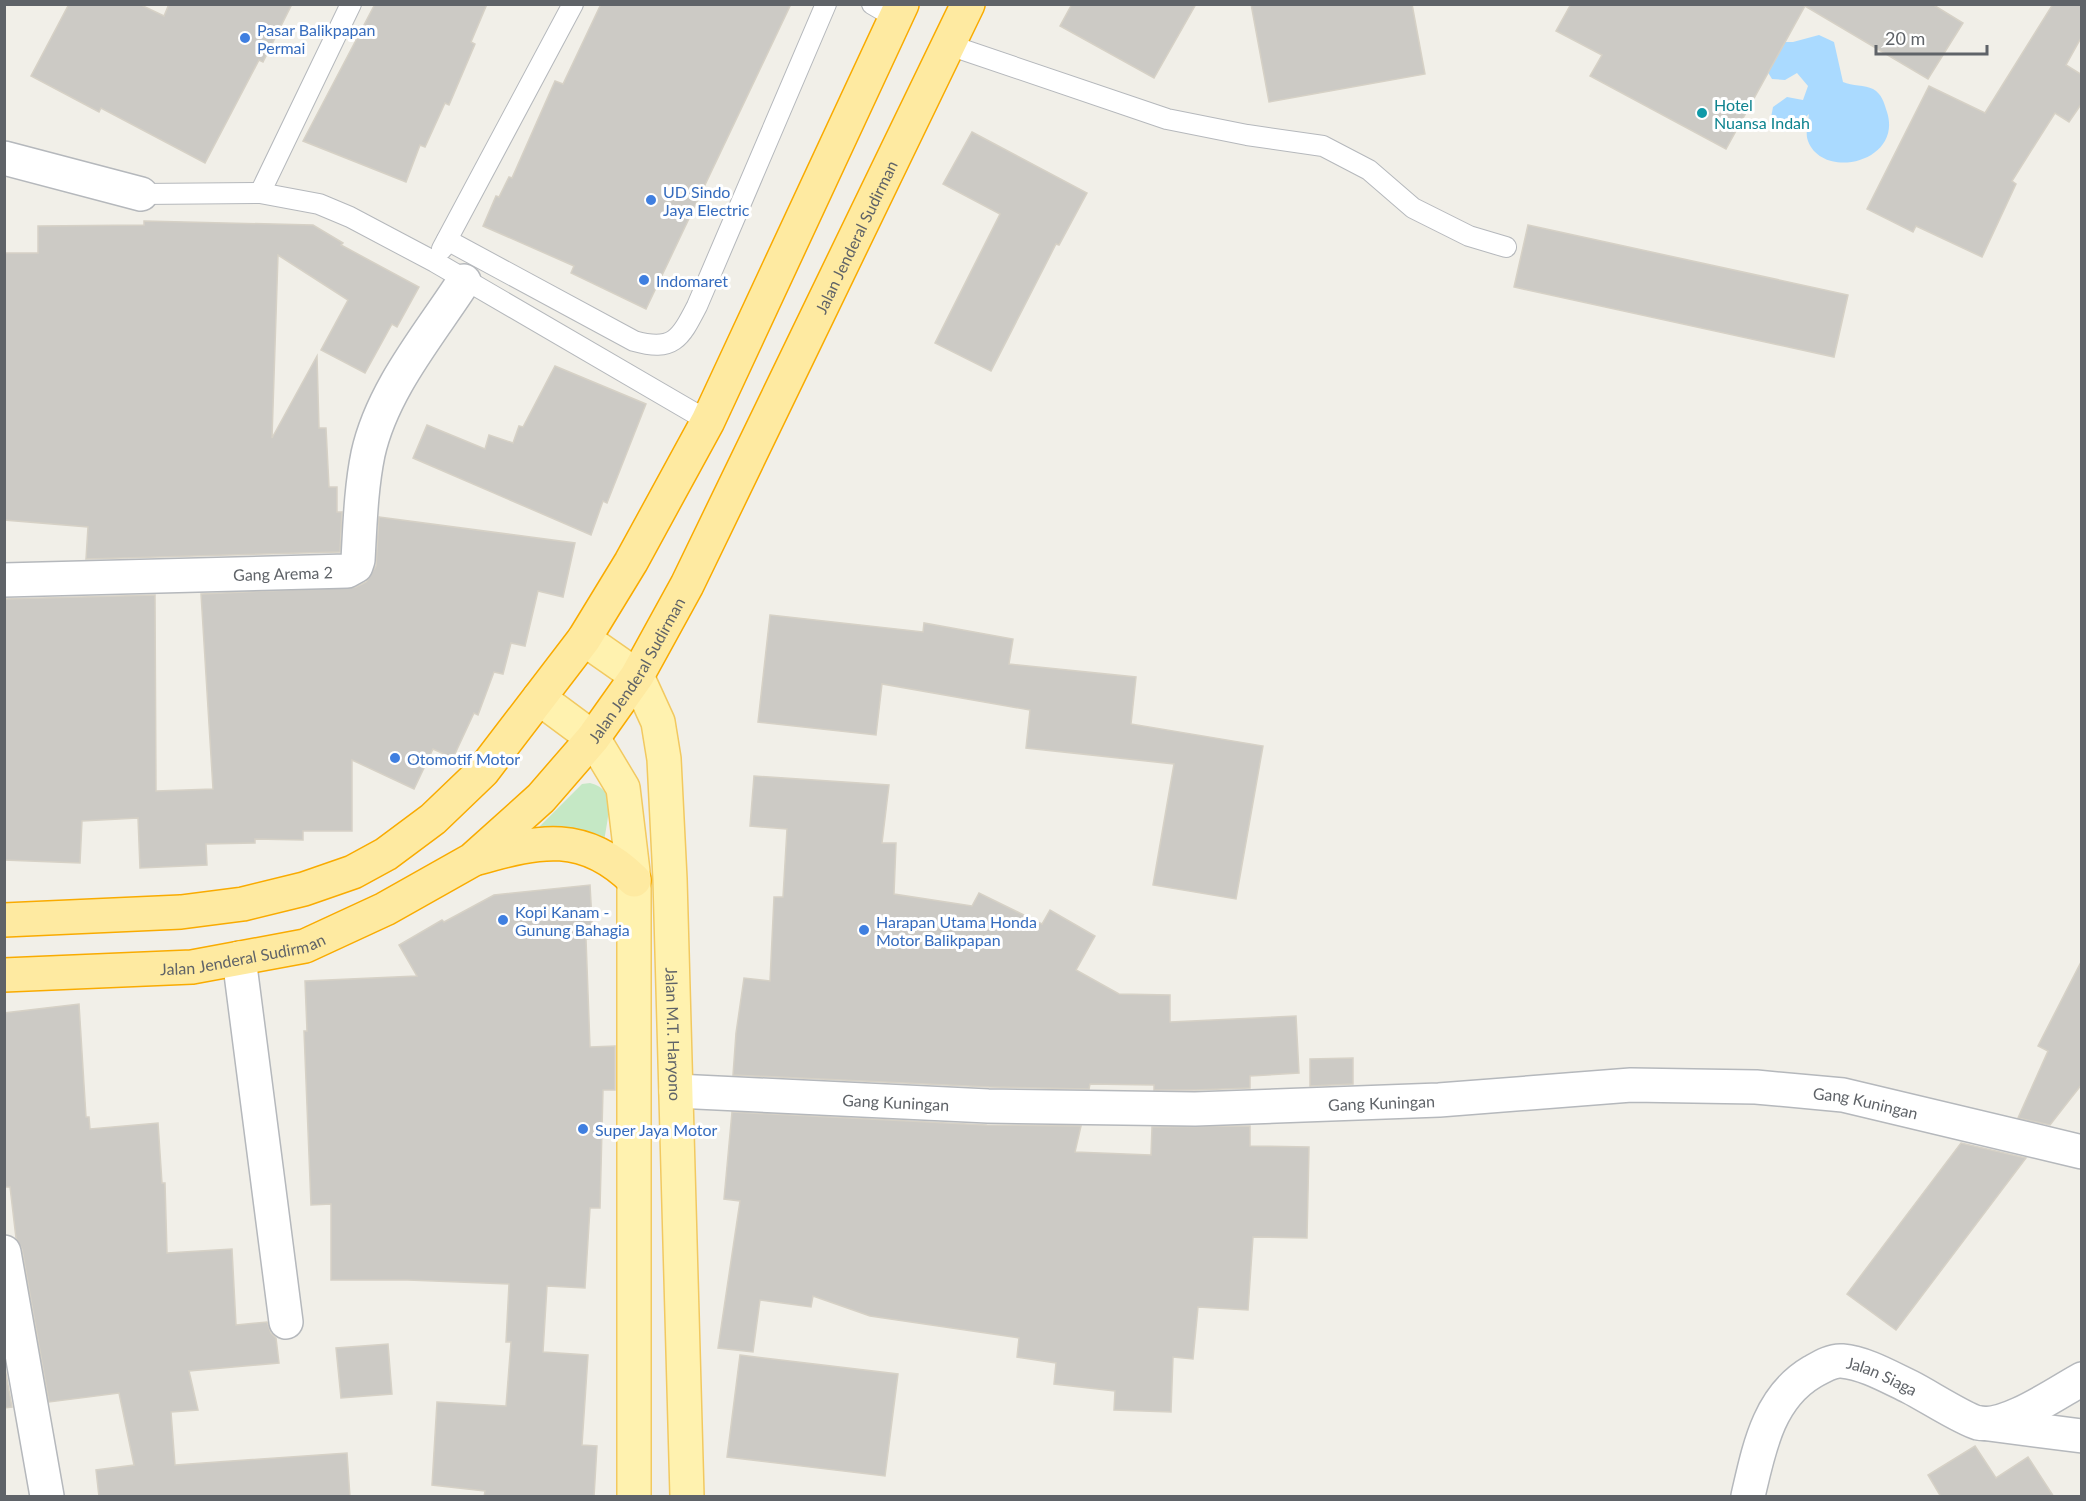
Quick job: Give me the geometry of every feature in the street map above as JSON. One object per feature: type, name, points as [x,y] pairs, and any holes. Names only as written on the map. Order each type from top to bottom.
[{"type":"highway","name":"Jalan Jenderal Sudirman","points":[[4,975],[192,967],[305,946],[385,909],[472,860],[541,798],[593,738],[637,676],[687,585],[968,4]]},
{"type":"highway","points":[[4,920],[181,912],[243,904],[304,889],[353,872],[386,854],[433,819],[483,771],[584,639],[631,562],[708,421],[890,9]]},
{"type":"highway","points":[[472,860],[536,843],[574,844],[616,862],[634,880]]},
{"type":"main road","points":[[584,639],[637,676]]},
{"type":"main road","name":"Jalan M.T. Haryono","points":[[637,676],[657,722],[663,759],[676,1091],[687,1497]]},
{"type":"main road","points":[[539,698],[593,738],[623,788],[634,880],[634,1497]]},
{"type":"street","points":[[4,158],[141,194]]},
{"type":"street","name":"Gang Arema 2","points":[[4,580],[347,571],[354,568],[358,560],[368,453],[380,418],[395,387],[464,281]]},
{"type":"street","points":[[239,958],[286,1322]]},
{"type":"street","name":"Gang Kuningan","points":[[676,1091],[988,1106],[1195,1108],[1439,1100],[1630,1085],[1756,1087],[1843,1095],[2082,1152]]},
{"type":"street","points":[[4,1252],[47,1497]]},
{"type":"street","name":"Jalan Siaga","points":[[1748,1497],[1762,1441],[1775,1408],[1791,1386],[1824,1365],[1840,1361],[1863,1365],[1979,1423],[2082,1436]]},
{"type":"street","points":[[1979,1423],[2010,1418],[2046,1401],[2082,1379]]},
{"type":"lane","points":[[260,193],[351,4]]},
{"type":"lane","points":[[435,262],[573,4]]},
{"type":"lane","points":[[447,240],[634,341],[656,346],[672,343],[686,328],[697,306],[826,4]]},
{"type":"lane","points":[[948,45],[1167,119],[1247,135],[1323,146],[1369,170],[1413,208],[1469,236],[1506,247]]},
{"type":"lane","points":[[141,194],[260,193],[319,204],[350,217],[435,262],[464,281],[708,421]]},
{"type":"green space","points":[[590,783],[599,786],[608,799],[604,844],[533,833],[582,784]]},
{"type":"water","points":[[1819,35],[1834,42],[1843,82],[1870,88],[1879,93],[1887,112],[1889,129],[1884,143],[1873,154],[1859,160],[1844,163],[1829,160],[1816,153],[1807,138],[1809,114],[1796,126],[1783,132],[1770,123],[1773,107],[1787,97],[1803,100],[1808,86],[1797,73],[1785,80],[1772,79],[1764,66],[1777,42],[1793,42]]},
{"type":"building","points":[[69,4],[139,4],[164,16],[169,4],[292,4],[263,62],[259,60],[205,163],[101,108],[99,112],[31,76]]},
{"type":"building","points":[[375,4],[487,4],[471,42],[475,44],[449,105],[445,103],[425,147],[420,145],[406,182],[303,141]]},
{"type":"building","points":[[601,4],[791,4],[646,309],[571,273],[574,266],[483,226],[496,196],[499,197],[509,177],[512,178],[555,81],[563,84]]},
{"type":"building","points":[[1072,4],[1196,4],[1154,78],[1060,26]]},
{"type":"building","points":[[1251,4],[1412,4],[1425,74],[1269,102]]},
{"type":"building","name":"Hotel Nuansa Indah","points":[[1571,4],[1932,4],[1963,23],[1928,79],[1805,6],[1726,149],[1590,76],[1602,55],[1556,31]]},
{"type":"building","points":[[2053,4],[2082,4],[2082,36],[2066,65],[2082,75],[2082,103],[2069,122],[2055,113],[2012,181],[2016,184],[1982,257],[1916,226],[1913,232],[1867,209],[1929,86],[1985,113]]},
{"type":"building","points":[[972,132],[1087,193],[1059,245],[1056,244],[991,371],[935,343],[1000,214],[943,184]]},
{"type":"building","points":[[144,221],[313,225],[343,243],[341,245],[419,287],[397,327],[392,324],[365,373],[321,350],[348,300],[278,255],[272,438],[317,356],[319,428],[326,428],[329,487],[337,487],[337,512],[342,512],[340,552],[86,559],[88,527],[4,520],[4,253],[38,253],[38,226],[144,225]]},
{"type":"building","points":[[1528,225],[1848,295],[1834,357],[1514,287]]},
{"type":"building","points":[[555,366],[646,404],[607,503],[603,501],[591,535],[413,458],[427,425],[485,449],[489,435],[513,443],[519,426],[523,427]]},
{"type":"building","points":[[379,517],[575,543],[563,597],[538,591],[525,646],[511,643],[503,674],[494,672],[478,715],[474,713],[453,758],[433,749],[414,789],[352,760],[352,831],[303,831],[303,840],[255,839],[255,843],[206,844],[207,865],[140,868],[138,818],[82,821],[80,863],[4,860],[4,599],[155,595],[156,791],[213,789],[201,594],[356,587],[366,582],[376,566]]},
{"type":"building","points":[[770,615],[923,632],[924,623],[1013,639],[1009,664],[1136,677],[1131,724],[1263,746],[1236,899],[1153,885],[1174,764],[1026,748],[1030,710],[882,684],[876,735],[758,722]]},
{"type":"building","points":[[754,776],[889,785],[882,843],[896,843],[894,894],[972,906],[979,893],[1042,924],[1050,910],[1095,936],[1076,970],[1119,994],[1170,995],[1170,1022],[1296,1016],[1299,1073],[1250,1076],[1250,1088],[1195,1090],[1154,1090],[1154,1085],[1090,1084],[1089,1089],[989,1087],[733,1075],[744,978],[770,981],[774,897],[783,897],[787,829],[750,826]]},
{"type":"building","points":[[590,885],[593,938],[586,939],[590,1047],[615,1046],[615,1090],[603,1090],[600,1208],[590,1208],[585,1288],[547,1286],[543,1352],[588,1355],[582,1445],[597,1446],[594,1497],[484,1497],[485,1491],[432,1485],[437,1402],[506,1406],[511,1342],[506,1342],[509,1284],[331,1280],[331,1204],[311,1205],[304,1031],[307,1031],[305,981],[417,976],[399,945],[442,920],[444,922],[494,895]]},
{"type":"building","points":[[2082,960],[2082,1084],[2050,1125],[2018,1118],[2048,1051],[2038,1046]]},
{"type":"building","points":[[79,1004],[86,1117],[89,1117],[90,1129],[158,1123],[162,1183],[165,1183],[167,1253],[232,1249],[236,1325],[267,1322],[271,1333],[276,1338],[279,1363],[189,1371],[198,1410],[171,1412],[175,1465],[347,1453],[350,1497],[99,1497],[96,1470],[134,1465],[119,1393],[49,1402],[22,1249],[16,1238],[10,1187],[4,1187],[4,1013]]},
{"type":"building","points":[[1353,1058],[1353,1084],[1310,1086],[1310,1059]]},
{"type":"building","points":[[732,1112],[987,1125],[1081,1126],[1075,1152],[1151,1155],[1152,1127],[1250,1126],[1250,1146],[1309,1147],[1307,1238],[1253,1237],[1248,1310],[1198,1307],[1193,1359],[1173,1357],[1171,1412],[1114,1410],[1115,1391],[1054,1384],[1056,1363],[1017,1357],[1019,1338],[870,1316],[813,1296],[811,1307],[760,1300],[753,1352],[718,1348],[740,1201],[724,1199]]},
{"type":"building","points":[[1961,1143],[2026,1158],[1896,1330],[1847,1294]]},
{"type":"building","points":[[388,1344],[392,1394],[341,1398],[336,1348]]},
{"type":"building","points":[[740,1355],[898,1374],[885,1476],[727,1457]]},
{"type":"building","points":[[4,1363],[12,1407],[4,1408]]},
{"type":"building","points":[[1975,1446],[1996,1478],[2028,1457],[2054,1497],[1941,1497],[1928,1475]]},
{"type":"place","name":"Pasar Balikpapan Permai","points":[[245,38]]},
{"type":"place","name":"Hotel Nuansa Indah","points":[[1702,113]]},
{"type":"place","name":"UD Sindo Jaya Electric","points":[[651,200]]},
{"type":"place","name":"Indomaret","points":[[644,280]]},
{"type":"place","name":"Otomotif Motor","points":[[395,758]]},
{"type":"place","name":"Kopi Kanam - Gunung Bahagia","points":[[503,920]]},
{"type":"place","name":"Harapan Utama Honda Motor Balikpapan","points":[[864,930]]},
{"type":"place","name":"Super Jaya Motor","points":[[583,1129]]}]
